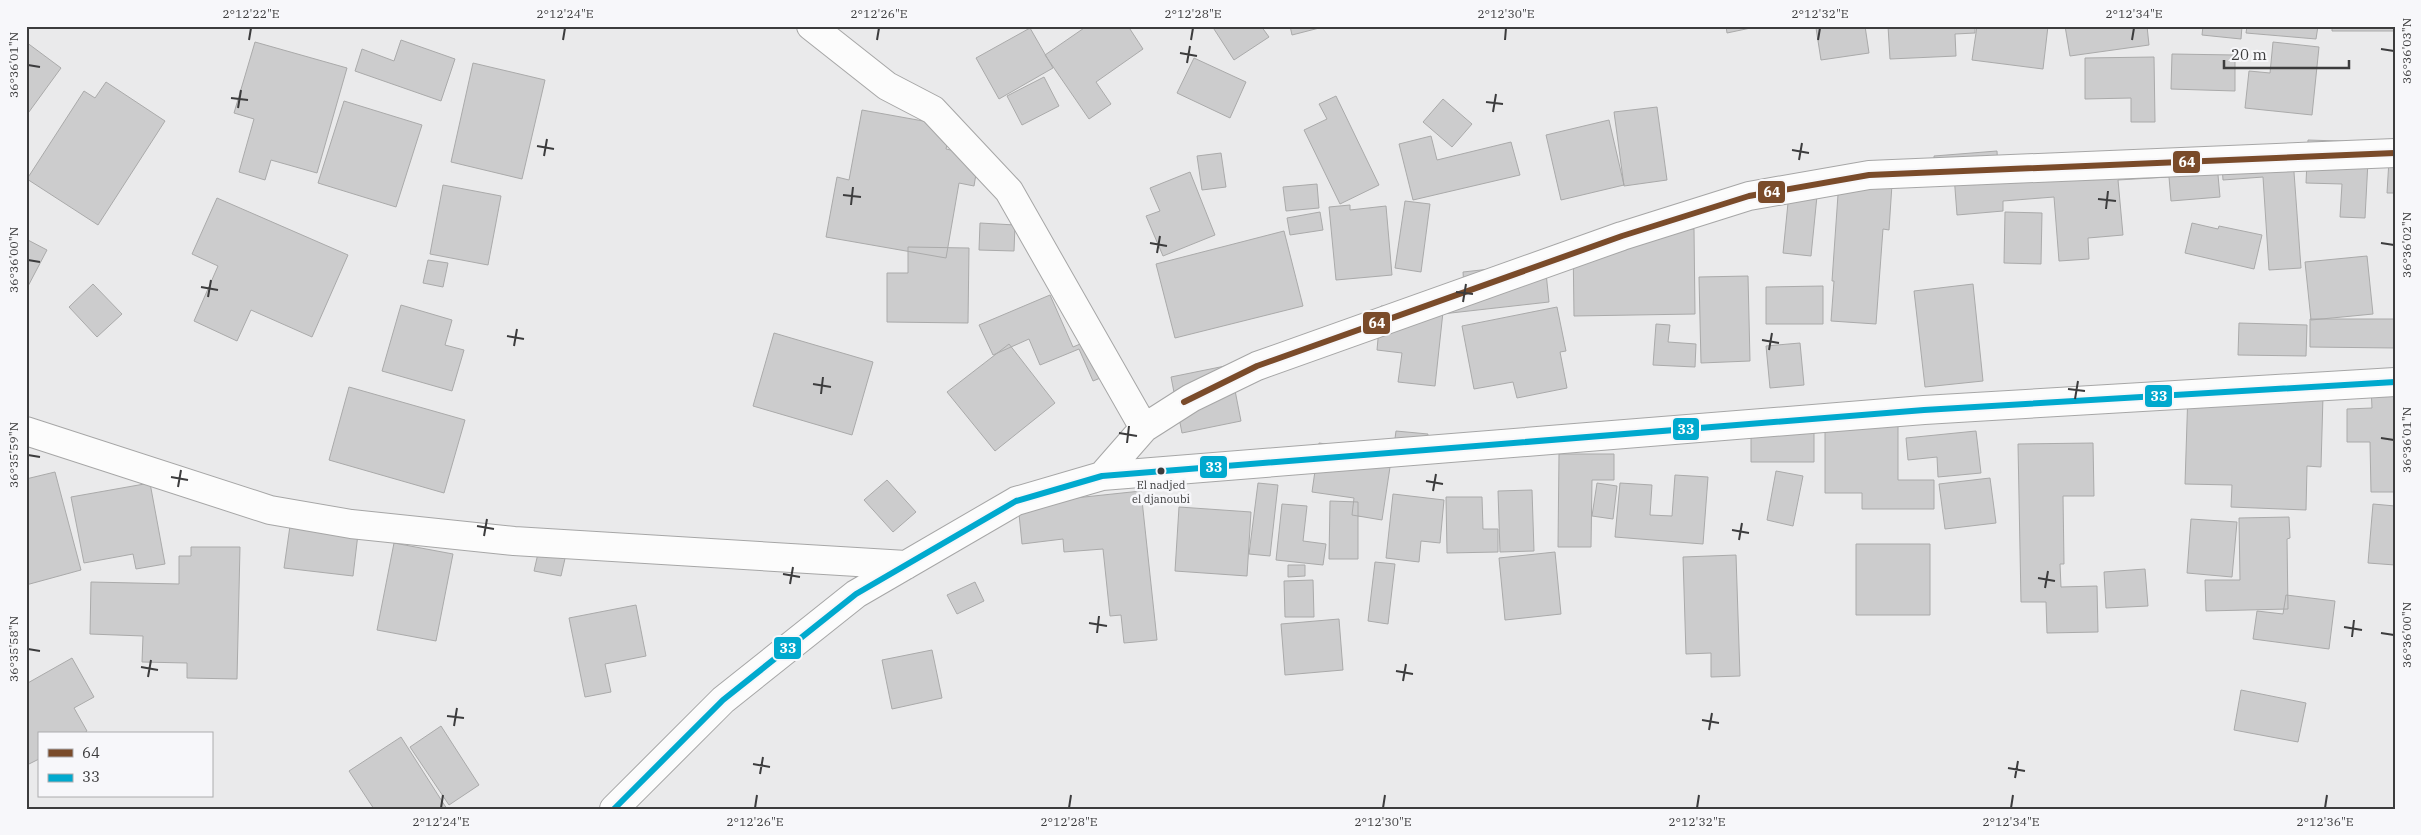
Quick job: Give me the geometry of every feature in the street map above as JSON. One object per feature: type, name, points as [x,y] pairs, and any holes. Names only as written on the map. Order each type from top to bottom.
[{"type":"street","points":[[811,26],[887,86],[933,110],[1009,191],[1144,428]]},
{"type":"street","points":[[1102,476],[1144,428],[1190,398],[1257,366],[1622,236],[1749,196],[1869,175],[2395,154]]},
{"type":"street","points":[[614,809],[724,700],[856,594],[1016,501],[1102,476],[1924,410],[2395,382]]},
{"type":"street","points":[[26,430],[270,510],[351,524],[514,541],[906,565]]},
{"type":"building","points":[[1087,26],[1128,26],[1143,49],[1096,82],[1111,104],[1089,119],[1045,55]]},
{"type":"building","points":[[1212,26],[1261,26],[1269,37],[1234,60]]},
{"type":"building","points":[[1290,26],[1327,26],[1292,35]]},
{"type":"building","points":[[1726,26],[1760,26],[1727,33]]},
{"type":"building","points":[[1865,26],[1869,53],[1821,60],[1816,28]]},
{"type":"building","points":[[1888,26],[1975,26],[1975,33],[1955,34],[1956,56],[1890,59]]},
{"type":"building","points":[[1977,26],[2048,26],[2043,69],[1972,60]]},
{"type":"building","points":[[2065,26],[2147,26],[2149,45],[2070,56]]},
{"type":"building","points":[[2203,26],[2242,26],[2241,39],[2202,35]]},
{"type":"building","points":[[2247,26],[2318,26],[2316,39],[2246,33]]},
{"type":"building","points":[[2332,26],[2395,26],[2395,31],[2332,31]]},
{"type":"building","points":[[1030,28],[1053,68],[999,99],[976,58]]},
{"type":"building","points":[[401,40],[455,59],[441,101],[355,71],[362,49],[394,61]]},
{"type":"building","points":[[26,42],[61,68],[26,116]]},
{"type":"building","points":[[255,42],[347,68],[317,173],[271,160],[265,180],[239,172],[254,119],[234,113]]},
{"type":"building","points":[[2273,42],[2319,47],[2312,115],[2245,108],[2249,71],[2270,73]]},
{"type":"building","points":[[2172,54],[2235,55],[2235,91],[2171,89]]},
{"type":"building","points":[[2154,57],[2155,122],[2131,122],[2131,98],[2085,99],[2085,58]]},
{"type":"building","points":[[1194,58],[1246,82],[1230,118],[1177,93]]},
{"type":"building","points":[[473,63],[545,80],[522,179],[451,162]]},
{"type":"building","points":[[1044,77],[1059,106],[1022,125],[1007,96]]},
{"type":"building","points":[[106,82],[165,121],[98,225],[27,179],[84,91],[95,98]]},
{"type":"building","points":[[1336,96],[1379,185],[1340,204],[1304,130],[1327,119],[1319,104]]},
{"type":"building","points":[[1443,99],[1472,124],[1452,147],[1423,122]]},
{"type":"building","points":[[344,101],[422,125],[396,207],[318,183]]},
{"type":"building","points":[[1657,107],[1667,180],[1624,186],[1614,112]]},
{"type":"building","points":[[862,110],[951,126],[946,149],[979,156],[974,186],[959,183],[946,258],[826,237],[837,177],[849,180]]},
{"type":"building","points":[[1609,120],[1624,185],[1561,200],[1546,135]]},
{"type":"building","points":[[1431,136],[1437,160],[1511,142],[1520,175],[1413,200],[1399,144]]},
{"type":"building","points":[[2308,140],[2369,142],[2365,218],[2340,217],[2342,184],[2306,183]]},
{"type":"building","points":[[2292,145],[2301,268],[2269,270],[2263,177],[2223,180],[2221,149]]},
{"type":"building","points":[[1997,151],[1998,170],[2216,153],[2220,197],[2171,201],[2169,177],[2118,180],[2123,235],[2088,238],[2089,259],[2059,261],[2054,197],[2003,201],[2003,211],[1957,215],[1954,175],[1935,176],[1934,156]]},
{"type":"building","points":[[1221,153],[1226,187],[1202,190],[1197,156]]},
{"type":"building","points":[[2389,160],[2395,161],[2395,193],[2387,193]]},
{"type":"building","points":[[1840,166],[1893,169],[1889,230],[1883,229],[1876,324],[1831,321]]},
{"type":"building","points":[[1190,172],[1215,235],[1163,256],[1146,216],[1160,211],[1150,188]]},
{"type":"building","points":[[1317,184],[1319,208],[1286,211],[1283,187]]},
{"type":"building","points":[[443,185],[501,196],[488,265],[430,254]]},
{"type":"building","points":[[1789,193],[1817,196],[1811,256],[1783,253]]},
{"type":"building","points":[[217,198],[348,255],[312,337],[251,310],[237,341],[194,321],[218,266],[192,254]]},
{"type":"building","points":[[1405,201],[1430,204],[1421,272],[1395,268]]},
{"type":"building","points":[[1350,205],[1350,210],[1386,206],[1392,275],[1336,280],[1329,207]]},
{"type":"building","points":[[1320,212],[1323,230],[1290,235],[1287,218]]},
{"type":"building","points":[[2005,212],[2042,213],[2041,264],[2004,263]]},
{"type":"building","points":[[980,223],[1015,225],[1014,251],[979,250]]},
{"type":"building","points":[[2192,223],[2218,229],[2219,226],[2262,235],[2254,269],[2185,253]]},
{"type":"building","points":[[1694,229],[1695,314],[1574,316],[1573,241],[1641,230]]},
{"type":"building","points":[[1284,231],[1303,306],[1175,338],[1156,264]]},
{"type":"building","points":[[26,239],[47,250],[26,290]]},
{"type":"building","points":[[908,247],[969,248],[968,323],[887,322],[887,273],[908,273]]},
{"type":"building","points":[[2367,256],[2373,314],[2311,320],[2305,262]]},
{"type":"building","points":[[428,260],[448,263],[443,287],[423,283]]},
{"type":"building","points":[[1545,263],[1549,302],[1442,314],[1464,288],[1463,272]]},
{"type":"building","points":[[1748,276],[1750,361],[1701,363],[1699,277]]},
{"type":"building","points":[[93,284],[122,314],[97,337],[69,307]]},
{"type":"building","points":[[1973,284],[1983,381],[1925,387],[1914,291]]},
{"type":"building","points":[[1823,286],[1823,324],[1766,324],[1766,287]]},
{"type":"building","points":[[1050,295],[1073,347],[1092,339],[1108,375],[1093,381],[1079,349],[1040,365],[1029,339],[993,355],[979,325]]},
{"type":"building","points":[[401,305],[452,320],[445,345],[464,350],[452,391],[382,371]]},
{"type":"building","points":[[1381,306],[1443,312],[1435,386],[1398,382],[1402,353],[1377,350]]},
{"type":"building","points":[[1557,307],[1566,351],[1560,352],[1567,388],[1517,398],[1513,382],[1474,389],[1462,326]]},
{"type":"building","points":[[2310,319],[2395,319],[2395,348],[2310,347]]},
{"type":"building","points":[[2239,323],[2307,325],[2306,356],[2238,355]]},
{"type":"building","points":[[1656,324],[1670,325],[1668,342],[1696,344],[1695,367],[1653,365]]},
{"type":"building","points":[[774,333],[873,362],[852,435],[753,406]]},
{"type":"building","points":[[1800,343],[1804,385],[1770,388],[1766,346]]},
{"type":"building","points":[[1009,344],[1055,403],[995,451],[947,392]]},
{"type":"building","points":[[1230,365],[1241,421],[1182,433],[1171,377]]},
{"type":"building","points":[[349,387],[465,420],[444,493],[329,460]]},
{"type":"building","points":[[2371,387],[2395,387],[2395,492],[2371,492],[2370,442],[2347,442],[2347,409],[2372,408]]},
{"type":"building","points":[[2188,391],[2323,396],[2321,467],[2307,466],[2306,510],[2231,507],[2232,485],[2185,484]]},
{"type":"building","points":[[1825,420],[1898,420],[1898,480],[1934,480],[1934,509],[1862,509],[1862,493],[1825,493]]},
{"type":"building","points":[[1751,421],[1814,421],[1814,462],[1751,462]]},
{"type":"building","points":[[1396,431],[1428,434],[1426,449],[1394,446]]},
{"type":"building","points":[[1976,431],[1981,473],[1938,477],[1937,457],[1908,460],[1906,438]]},
{"type":"building","points":[[1319,443],[1392,454],[1382,520],[1352,515],[1354,498],[1312,492]]},
{"type":"building","points":[[2093,443],[2094,496],[2063,496],[2064,564],[2060,564],[2061,587],[2097,586],[2098,632],[2047,633],[2046,602],[2021,602],[2018,444]]},
{"type":"building","points":[[1559,454],[1614,454],[1614,480],[1592,480],[1591,547],[1558,547]]},
{"type":"building","points":[[1776,471],[1803,476],[1793,526],[1767,520]]},
{"type":"building","points":[[55,472],[81,570],[26,585],[26,479]]},
{"type":"building","points":[[1675,475],[1708,477],[1703,544],[1615,537],[1620,483],[1652,485],[1650,515],[1672,516]]},
{"type":"building","points":[[1990,478],[1996,523],[1945,529],[1939,484]]},
{"type":"building","points":[[887,480],[916,512],[893,532],[864,500]]},
{"type":"building","points":[[150,483],[165,564],[136,569],[133,554],[84,563],[71,497]]},
{"type":"building","points":[[1258,483],[1278,485],[1270,556],[1249,554]]},
{"type":"building","points":[[1597,483],[1617,486],[1613,519],[1592,516]]},
{"type":"building","points":[[1532,490],[1534,551],[1500,552],[1498,491]]},
{"type":"building","points":[[1141,491],[1157,640],[1124,643],[1121,615],[1110,616],[1103,549],[1064,552],[1063,539],[1022,544],[1018,504]]},
{"type":"building","points":[[1393,494],[1444,500],[1440,543],[1421,541],[1419,562],[1386,558]]},
{"type":"building","points":[[1446,497],[1482,497],[1483,529],[1498,529],[1498,552],[1447,553]]},
{"type":"building","points":[[1330,501],[1358,502],[1358,559],[1329,559]]},
{"type":"building","points":[[1282,504],[1307,506],[1303,541],[1326,544],[1323,565],[1276,560]]},
{"type":"building","points":[[2373,504],[2395,506],[2395,565],[2368,563]]},
{"type":"building","points":[[1179,507],[1251,512],[1247,576],[1175,571]]},
{"type":"building","points":[[2289,517],[2290,538],[2287,539],[2288,609],[2206,611],[2205,580],[2240,580],[2239,518]]},
{"type":"building","points":[[2191,519],[2237,522],[2232,577],[2187,573]]},
{"type":"building","points":[[290,526],[358,534],[353,576],[284,568]]},
{"type":"building","points":[[542,536],[569,541],[561,576],[534,571]]},
{"type":"building","points":[[394,543],[453,554],[436,641],[377,630]]},
{"type":"building","points":[[1856,544],[1930,544],[1930,615],[1856,615]]},
{"type":"building","points":[[191,547],[240,547],[237,679],[187,678],[187,663],[142,662],[143,636],[90,634],[91,582],[179,584],[179,556],[191,556]]},
{"type":"building","points":[[1555,552],[1561,614],[1505,620],[1499,558]]},
{"type":"building","points":[[1736,555],[1740,676],[1711,677],[1711,653],[1686,654],[1683,557]]},
{"type":"building","points":[[1375,562],[1395,564],[1388,624],[1368,621]]},
{"type":"building","points":[[1288,565],[1305,565],[1305,576],[1288,577]]},
{"type":"building","points":[[2145,569],[2148,606],[2106,608],[2104,572]]},
{"type":"building","points":[[1313,580],[1314,617],[1285,617],[1284,581]]},
{"type":"building","points":[[975,582],[984,601],[957,614],[947,595]]},
{"type":"building","points":[[2286,595],[2335,601],[2329,649],[2253,639],[2257,611],[2283,614]]},
{"type":"building","points":[[636,605],[646,656],[605,664],[611,692],[585,697],[569,618]]},
{"type":"building","points":[[1339,619],[1343,670],[1285,675],[1281,624]]},
{"type":"building","points":[[932,650],[942,698],[892,709],[882,660]]},
{"type":"building","points":[[72,658],[94,697],[74,708],[87,731],[38,732],[38,760],[27,765],[26,684]]},
{"type":"building","points":[[2241,690],[2306,703],[2298,742],[2234,730]]},
{"type":"building","points":[[441,726],[479,785],[449,805],[410,747]]},
{"type":"building","points":[[401,737],[447,809],[374,809],[349,771]]},
{"type":"transit line","name":"64","points":[[1184,402],[1257,366],[1622,236],[1749,196],[1869,175],[2395,153]]},
{"type":"transit line","name":"33","points":[[614,809],[723,700],[856,594],[1016,501],[1102,476],[1924,410],[2395,382]]},
{"type":"place","name":"El nadjed el djanoubi","points":[[1161,471]]}]
